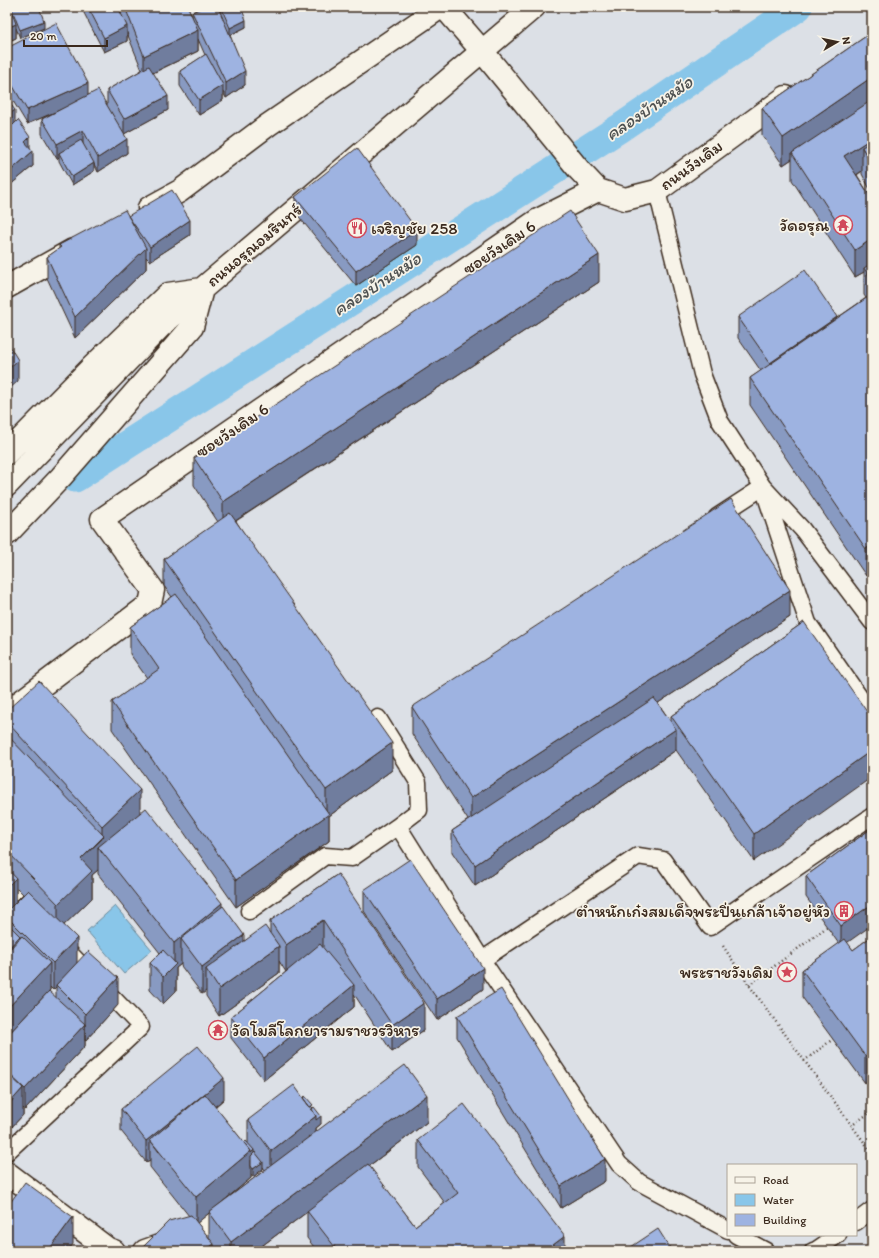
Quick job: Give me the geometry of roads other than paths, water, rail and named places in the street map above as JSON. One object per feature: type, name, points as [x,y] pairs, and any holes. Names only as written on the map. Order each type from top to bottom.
[{"type":"street","points":[[132,217],[180,190],[268,125],[442,7],[482,51],[580,171],[598,190]]},
{"type":"street","name":"ถนนอรุณอมรินทร์","points":[[7,485],[160,327],[202,289],[534,7]]},
{"type":"street","name":"ถนนวังเดิม","points":[[598,190],[625,198],[657,191],[801,86]]},
{"type":"street","name":"ซอยวังเดิม 6","points":[[7,712],[150,604],[153,590],[102,519],[538,220],[598,190]]},
{"type":"street","points":[[7,287],[90,240]]},
{"type":"street","points":[[7,453],[91,368],[168,294],[202,289],[192,327],[61,476],[7,534]]},
{"type":"street","points":[[7,1173],[108,1249],[114,1251]]},
{"type":"street","points":[[145,1251],[200,1232],[246,1196]]},
{"type":"lane","points":[[657,191],[702,374],[720,421],[763,487],[802,529],[872,622]]},
{"type":"lane","points":[[706,525],[763,487]]},
{"type":"lane","points":[[763,487],[808,622],[872,715]]},
{"type":"lane","points":[[249,911],[325,856],[352,858],[419,810],[418,782],[378,718]]},
{"type":"lane","points":[[482,960],[638,856],[663,860],[710,928],[872,816]]},
{"type":"lane","points":[[398,826],[482,960],[619,1164],[639,1182],[727,1229]]},
{"type":"lane","points":[[7,888],[140,1027],[7,1152]]},
{"type":"lane","points":[[857,1221],[872,1210]]},
{"type":"lane","points":[[738,1236],[766,1251]]},
{"type":"lane","points":[[813,1251],[837,1236]]},
{"type":"water","points":[[115,906],[152,950],[124,974],[87,931]]},
{"type":"waterway","name":"คลองบ้านหม้อ","points":[[75,478],[620,128],[798,7]]},
{"type":"place","name":"วัดอรุณ","points":[[843,225]]},
{"type":"place","name":"เจริญชัย 258","points":[[357,228]]},
{"type":"place","name":"ตำหนักเก๋งสมเด็จพระปิ่นเกล้าเจ้าอยู่หัว","points":[[844,911]]},
{"type":"place","name":"พระราชวังเดิม","points":[[787,972]]},
{"type":"place","name":"วัดโมลีโลกยารามราชวรวิหาร","points":[[218,1030]]}]
